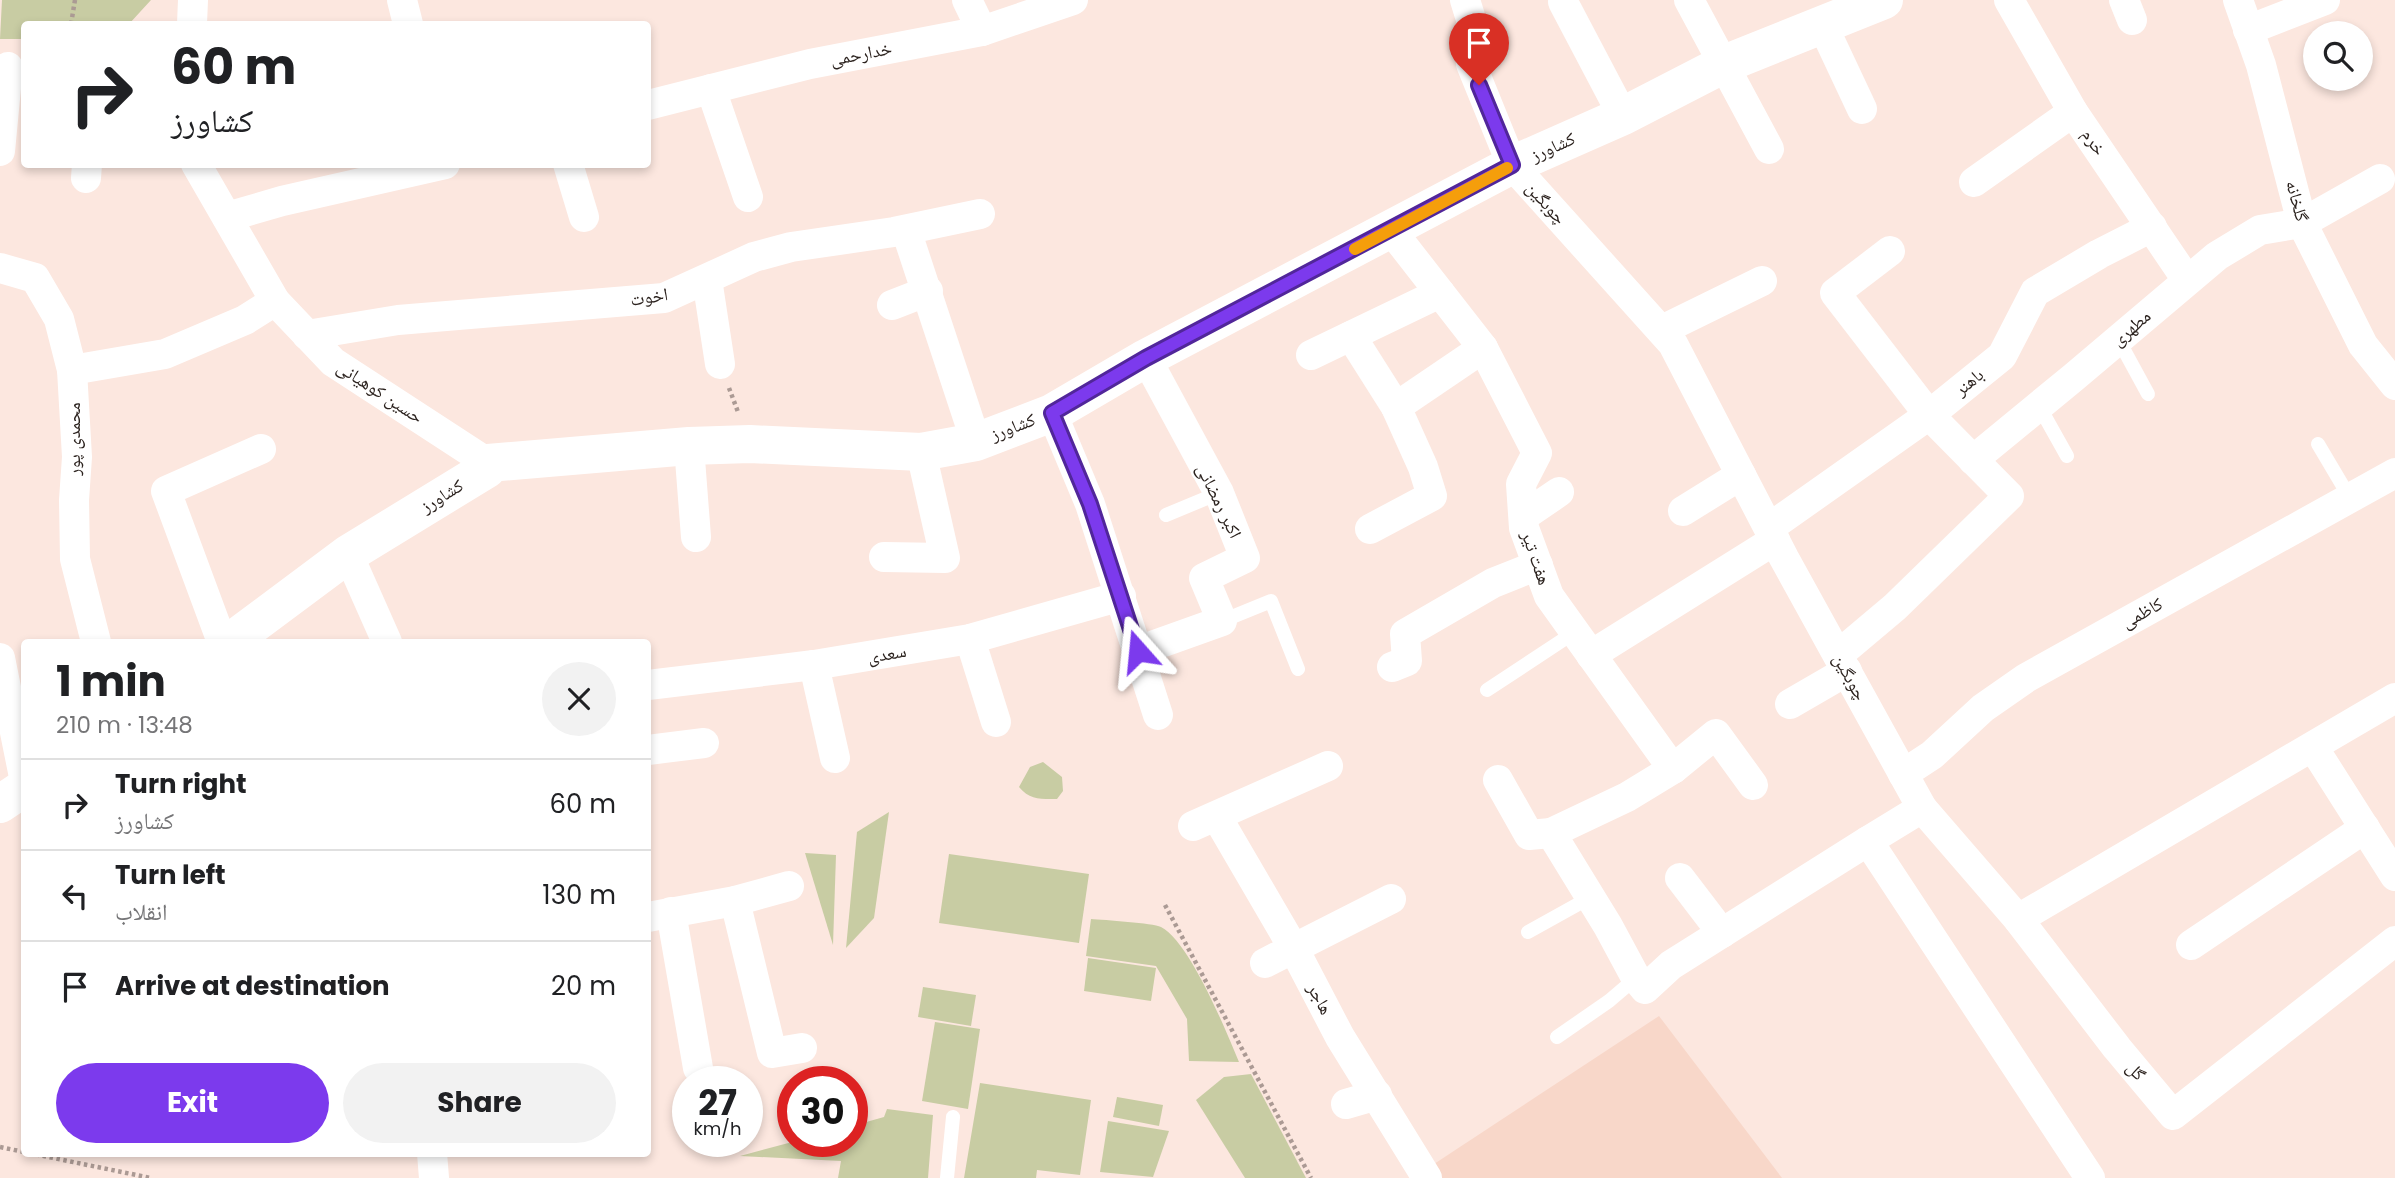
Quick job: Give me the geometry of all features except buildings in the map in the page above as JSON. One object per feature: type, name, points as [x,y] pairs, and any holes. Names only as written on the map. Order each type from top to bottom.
[{"type":"street","points":[[192,21],[193,0]]},
{"type":"street","points":[[402,0],[407,21]]},
{"type":"street","points":[[967,0],[982,31]]},
{"type":"street","name":"خدارحمی","points":[[651,104],[810,64],[982,31],[1073,0]]},
{"type":"street","points":[[1465,0],[1474,29],[1471,64],[1512,165]]},
{"type":"street","points":[[1689,0],[1769,149]]},
{"type":"street","name":"کشاورز","points":[[234,639],[348,554],[487,468],[488,463],[688,446],[750,444],[921,452],[976,442],[1052,413],[1146,358],[1512,165],[1623,116],[1722,65],[1884,0]]},
{"type":"street","name":"خرم","points":[[2009,0],[2073,112],[2187,280]]},
{"type":"street","name":"گلخانه","points":[[2238,0],[2261,65],[2302,223],[2363,345],[2385,357],[2395,385]]},
{"type":"street","points":[[2248,30],[2325,0]]},
{"type":"street","points":[[1563,2],[1623,116]]},
{"type":"street","points":[[1823,26],[1863,109]]},
{"type":"street","points":[[0,151],[11,67]]},
{"type":"street","points":[[711,89],[748,197]]},
{"type":"street","points":[[1974,182],[2073,112]]},
{"type":"street","name":"چوبگین","points":[[1512,165],[1673,344],[1772,534],[1922,808]]},
{"type":"street","name":"حسین کوهیانی","points":[[198,168],[275,301],[333,362],[488,463]]},
{"type":"street","points":[[227,217],[282,201],[338,176],[414,168]]},
{"type":"street","points":[[569,168],[584,217]]},
{"type":"street","name":"مطهری","points":[[1973,460],[2217,256],[2260,230],[2302,223],[2380,179]]},
{"type":"street","name":"اخوت","points":[[307,335],[398,320],[663,298],[754,257],[791,247],[906,230],[980,214]]},
{"type":"street","name":"باهنر","points":[[1583,643],[1772,534],[2002,356],[2035,292],[2099,254],[2152,227]]},
{"type":"street","points":[[906,230],[976,442]]},
{"type":"street","name":"هفت تیر","points":[[1391,230],[1483,348],[1538,453],[1521,484],[1524,528],[1549,596],[1673,769]]},
{"type":"street","points":[[1790,704],[1842,663],[1895,607],[2009,496],[1929,415],[1835,292],[1890,251]]},
{"type":"street","name":"محمدی پور","points":[[0,268],[35,278],[59,319],[72,370],[77,457],[74,500],[75,559],[95,639]]},
{"type":"street","points":[[707,279],[720,364]]},
{"type":"street","points":[[1662,330],[1762,281]]},
{"type":"street","points":[[892,305],[928,291]]},
{"type":"street","points":[[1311,355],[1440,293]]},
{"type":"street","points":[[72,370],[165,354],[245,320],[275,301]]},
{"type":"street","points":[[1350,337],[1396,407],[1423,467],[1432,496],[1370,529]]},
{"type":"street","points":[[1396,407],[1483,348]]},
{"type":"street","name":"اکبر رمضانی","points":[[1146,358],[1219,493],[1245,558],[1204,578],[1222,621]]},
{"type":"street","points":[[1052,413],[1090,504],[1157,715]]},
{"type":"street","points":[[688,446],[696,537]]},
{"type":"street","points":[[221,639],[166,491],[261,449]]},
{"type":"street","points":[[884,557],[945,558],[921,452]]},
{"type":"street","name":"کاظمی","points":[[1903,774],[1932,755],[1983,708],[2025,678],[2395,473]]},
{"type":"street","points":[[1683,511],[1741,475]]},
{"type":"street","points":[[1524,516],[1559,492]]},
{"type":"street","points":[[348,554],[386,639]]},
{"type":"street","points":[[1392,667],[1407,661],[1405,634],[1493,583],[1538,565]]},
{"type":"street","name":"سعدی","points":[[651,685],[814,665],[970,639],[1121,596]]},
{"type":"street","points":[[1138,651],[1222,621]]},
{"type":"street","points":[[970,639],[996,722]]},
{"type":"street","points":[[0,658],[21,762]]},
{"type":"street","points":[[814,665],[835,758]]},
{"type":"street","points":[[2018,919],[2395,698]]},
{"type":"street","points":[[1498,780],[1529,835],[1551,833],[1627,797],[1673,769],[1716,733],[1753,785]]},
{"type":"street","points":[[651,750],[704,743]]},
{"type":"street","points":[[2313,747],[2395,876]]},
{"type":"street","name":"هاجر","points":[[1328,766],[1205,822],[1294,949],[1340,1037],[1427,1178]]},
{"type":"street","points":[[0,804],[21,790]]},
{"type":"street","points":[[1551,833],[1645,989],[1671,965],[1922,808]]},
{"type":"street","name":"گل","points":[[1922,808],[2018,919],[2117,1048],[2174,1115],[2395,942]]},
{"type":"street","points":[[2191,944],[2365,828]]},
{"type":"street","points":[[1868,841],[2090,1178]]},
{"type":"street","points":[[1680,878],[1722,933]]},
{"type":"street","points":[[697,1066],[659,915],[734,901],[789,886]]},
{"type":"street","points":[[1265,963],[1391,899]]},
{"type":"street","points":[[734,901],[772,1053],[802,1048]]},
{"type":"street","points":[[1346,1104],[1377,1095]]},
{"type":"street","points":[[432,1157],[434,1178]]},
{"type":"lane","points":[[2118,339],[2148,394]]},
{"type":"lane","points":[[2039,406],[2067,457]]},
{"type":"lane","points":[[2318,444],[2350,498]]},
{"type":"lane","points":[[1166,515],[1219,493]]},
{"type":"lane","points":[[1222,621],[1271,601],[1298,669]]},
{"type":"lane","points":[[1487,690],[1583,643]]},
{"type":"lane","points":[[1528,932],[1591,897]]},
{"type":"lane","points":[[1557,1037],[1609,1001],[1636,978]]},
{"type":"lane","points":[[947,1178],[953,1117]]},
{"type":"path","points":[[72,21],[75,0]]},
{"type":"path","points":[[720,364],[750,444]]},
{"type":"path","points":[[1165,905],[1311,1178]]},
{"type":"path","points":[[0,1147],[21,1152]]},
{"type":"path","points":[[47,1157],[151,1178]]},
{"type":"shaded area","points":[[1659,1016],[1782,1178],[1439,1178],[1431,1166]]},
{"type":"green space","points":[[2,0],[151,0],[132,21],[21,21],[21,39],[0,39]]},
{"type":"green space","points":[[1043,762],[1062,777],[1063,791],[1057,799],[1031,797],[1019,787],[1030,767]]},
{"type":"green space","points":[[889,812],[874,918],[846,948],[857,832]]},
{"type":"green space","points":[[805,853],[836,855],[833,945]]},
{"type":"green space","points":[[949,854],[1089,874],[1079,943],[939,923]]},
{"type":"green space","points":[[1091,919],[1161,927],[1172,936],[1184,950],[1206,988],[1239,1062],[1189,1061],[1187,1019],[1156,966],[1086,956]]},
{"type":"green space","points":[[1088,958],[1156,968],[1151,1001],[1084,991]]},
{"type":"green space","points":[[923,987],[976,995],[971,1026],[918,1017]]},
{"type":"green space","points":[[935,1022],[980,1029],[968,1109],[922,1101]]},
{"type":"green space","points":[[1251,1074],[1306,1178],[1245,1178],[1196,1100],[1224,1077]]},
{"type":"green space","points":[[980,1083],[1091,1100],[1080,1175],[1037,1170],[1036,1178],[964,1178]]},
{"type":"green space","points":[[1117,1097],[1163,1105],[1159,1126],[1113,1117]]},
{"type":"green space","points":[[887,1109],[933,1115],[928,1178],[838,1178],[841,1161],[760,1157],[763,1157],[763,1150],[777,1146],[777,1157],[868,1157],[868,1122],[884,1117]]},
{"type":"green space","points":[[1108,1121],[1169,1131],[1153,1177],[1100,1172]]},
{"type":"slow traffic","points":[[1355,249],[1507,168]]},
{"type":"route","points":[[1138,651],[1090,504],[1052,413],[1146,358],[1512,165],[1479,85]]}]
